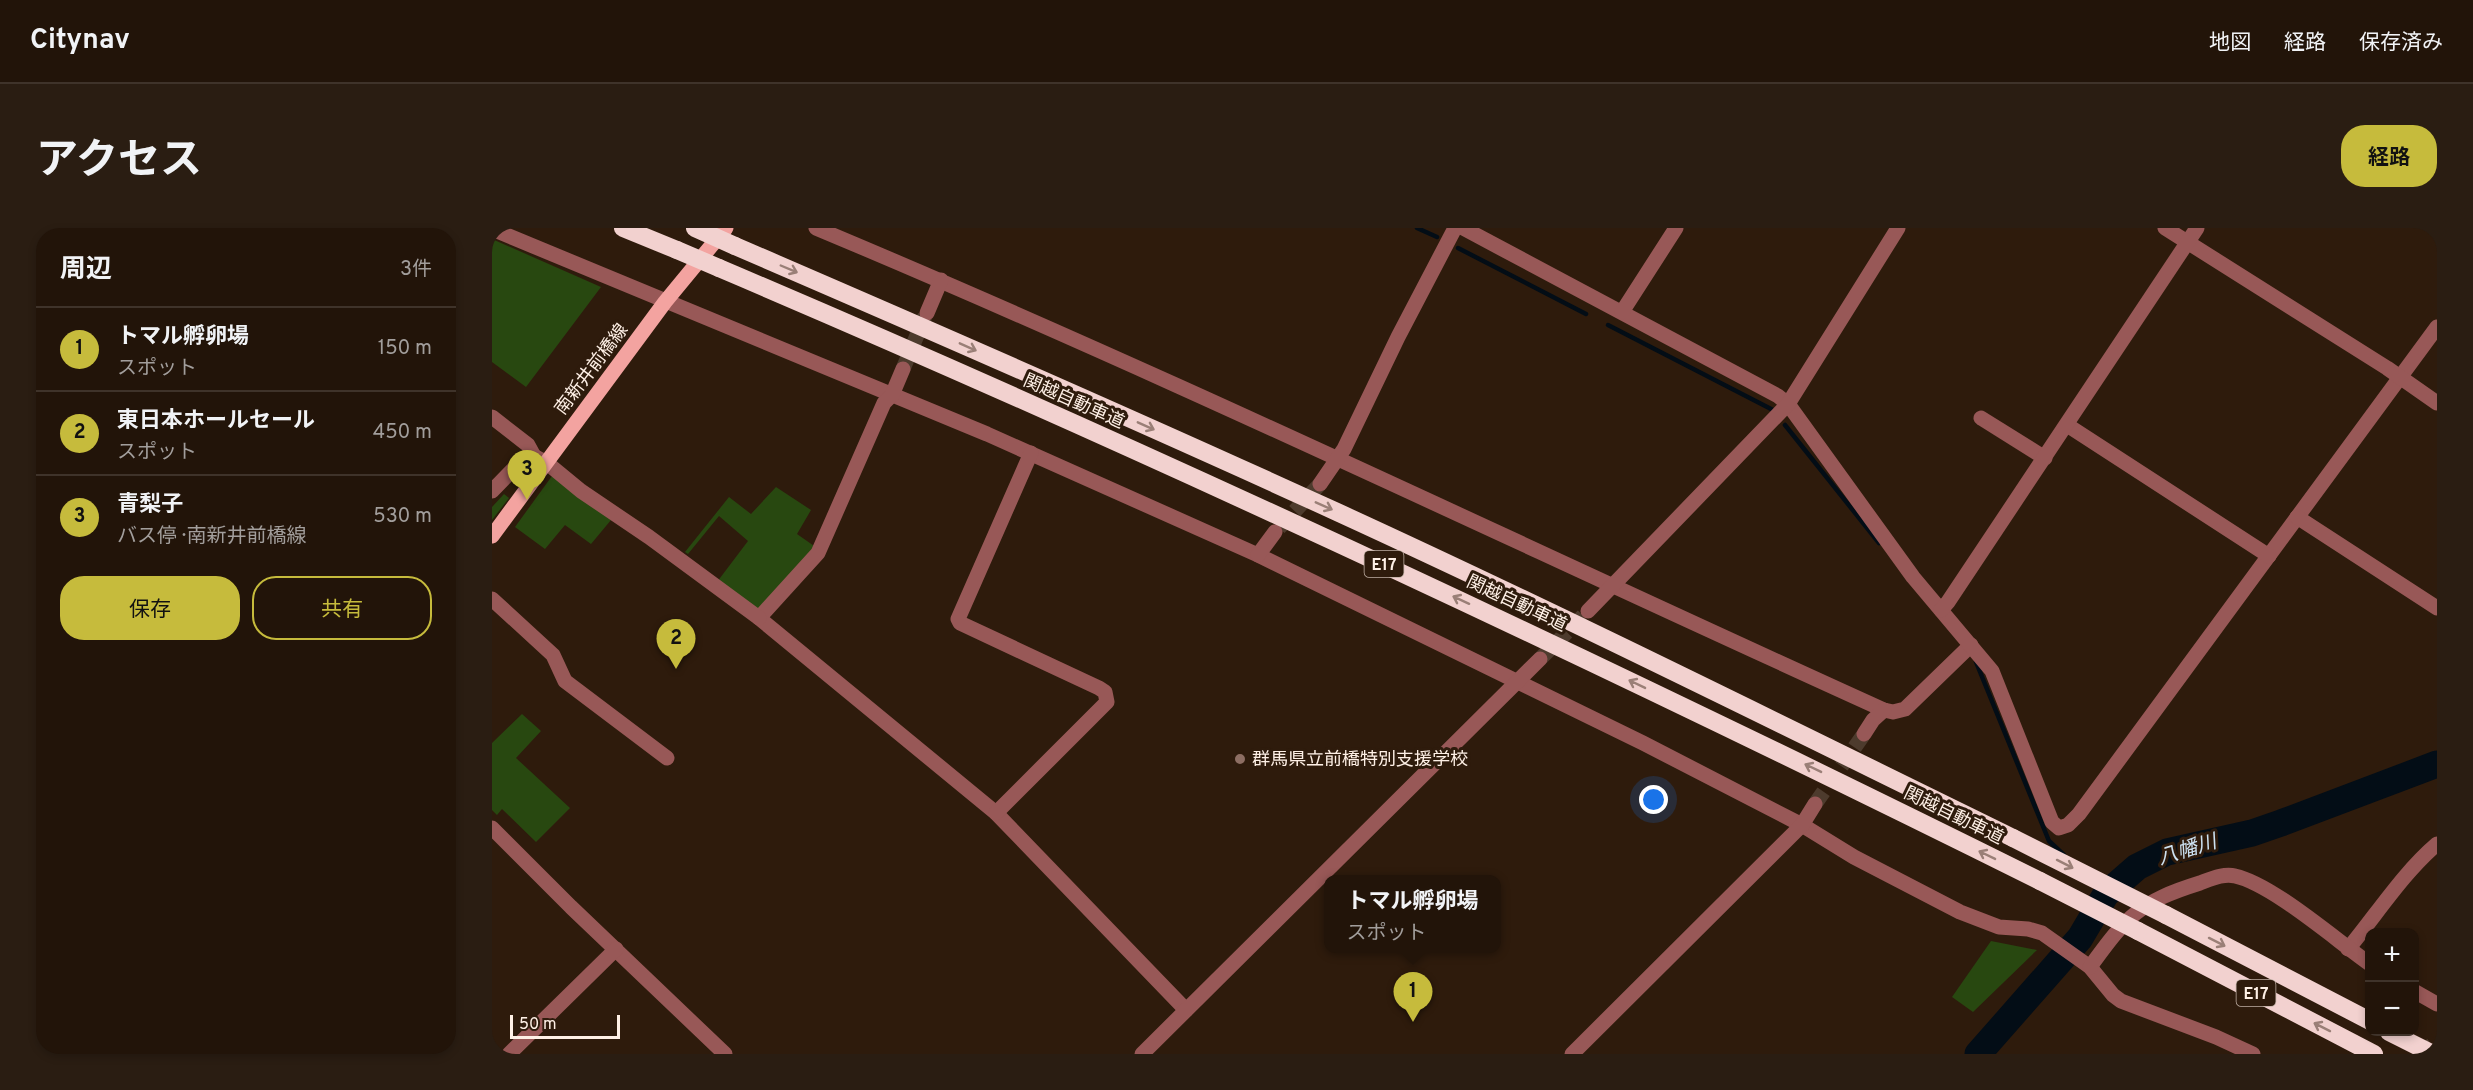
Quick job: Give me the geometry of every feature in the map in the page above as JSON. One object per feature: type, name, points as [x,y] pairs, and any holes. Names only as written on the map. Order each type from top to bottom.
[{"type":"highway","name":"関越自動車道","points":[[623,228],[856,326],[1326,537],[1797,761],[2040,881],[2374,1054]]},
{"type":"highway","name":"関越自動車道","points":[[694,228],[1002,362],[1338,513],[1599,636],[2013,838],[2365,1018]]},
{"type":"highway","points":[[2398,1036],[2433,1054]]},
{"type":"main road","name":"南新井前橋線","points":[[492,536],[541,459],[726,228]]},
{"type":"street","points":[[816,228],[941,280],[1339,458],[1613,587],[1884,710],[1893,712],[1905,709],[1971,645]]},
{"type":"street","points":[[1320,484],[1339,458],[1398,337],[1455,228]]},
{"type":"street","points":[[1463,228],[1778,396],[1788,404],[1913,577],[1992,671],[2052,822],[2059,828],[2068,825],[2079,814],[2437,327]]},
{"type":"street","points":[[1622,312],[1676,228]]},
{"type":"street","points":[[1588,611],[1788,404],[1898,228]]},
{"type":"street","points":[[2165,228],[2400,377],[2437,403]]},
{"type":"street","points":[[1941,610],[2197,228]]},
{"type":"street","points":[[492,229],[1031,453],[1258,555],[1518,681],[1802,825],[1854,857],[1960,912],[2000,927],[2036,930],[2087,965],[2121,1001],[2206,1033],[2253,1054]]},
{"type":"street","points":[[927,313],[941,280]]},
{"type":"street","points":[[759,618],[818,553],[884,403],[892,395],[903,369]]},
{"type":"street","points":[[492,417],[581,491],[649,537],[759,618],[996,813],[1186,1010]]},
{"type":"street","points":[[1981,418],[2045,458]]},
{"type":"street","points":[[2067,425],[2269,556]]},
{"type":"street","points":[[996,813],[1107,702],[1105,692],[1099,688],[960,623],[958,619],[1031,453]]},
{"type":"street","points":[[492,491],[523,459],[541,459]]},
{"type":"street","points":[[2297,517],[2437,608]]},
{"type":"street","points":[[1258,555],[1275,532]]},
{"type":"street","points":[[492,599],[553,655],[565,681],[667,758]]},
{"type":"street","points":[[1143,1054],[1540,659]]},
{"type":"street","points":[[1864,734],[1873,720],[1884,710]]},
{"type":"street","points":[[1572,1054],[1802,825],[1815,804]]},
{"type":"street","points":[[492,828],[725,1054]]},
{"type":"street","points":[[2348,949],[2410,869],[2437,844]]},
{"type":"street","points":[[2087,965],[2124,922],[2138,910],[2159,897],[2223,875],[2240,877],[2265,890],[2365,961]]},
{"type":"street","points":[[509,1054],[616,950]]},
{"type":"street","points":[[2419,993],[2437,1004]]},
{"type":"green space","points":[[492,239],[601,287],[526,387],[492,362]]},
{"type":"green space","points":[[552,476],[611,520],[591,544],[565,525],[545,549],[515,527]]},
{"type":"green space","points":[[776,487],[811,510],[797,534],[817,548],[760,613],[717,582],[748,541],[719,516],[688,554],[685,552],[729,497],[751,514]]},
{"type":"green space","points":[[504,494],[509,498],[492,520],[492,507]]},
{"type":"green space","points":[[522,714],[541,731],[516,758],[570,808],[536,842],[502,809],[497,815],[492,810],[492,743]]},
{"type":"green space","points":[[1991,941],[2037,950],[1973,1012],[1952,997]]},
{"type":"waterway","points":[[1417,228],[1437,237]]},
{"type":"waterway","points":[[1458,248],[1586,314]]},
{"type":"waterway","points":[[1608,325],[1773,410]]},
{"type":"waterway","points":[[1785,425],[1879,543]]},
{"type":"waterway","points":[[1976,662],[2049,841],[2064,855]]},
{"type":"waterway","name":"八幡川","points":[[1978,1054],[2080,938],[2106,894],[2137,867],[2167,852],[2252,833],[2437,764]]},
{"type":"tunnel","points":[[903,369],[925,316]]},
{"type":"tunnel","points":[[1279,528],[1320,484]]},
{"type":"tunnel","points":[[1540,659],[1588,611]]},
{"type":"tunnel","points":[[1815,804],[1864,734]]},
{"type":"tunnel","points":[[2420,1054],[2437,1041]]},
{"type":"place","name":"青梨子","points":[[527,500]]},
{"type":"place","name":"東日本ホールセール","points":[[676,669]]},
{"type":"place","name":"群馬県立前橋特別支援学校","points":[[1240,759]]},
{"type":"place","name":"トマル孵卵場","points":[[1413,1022]]}]
